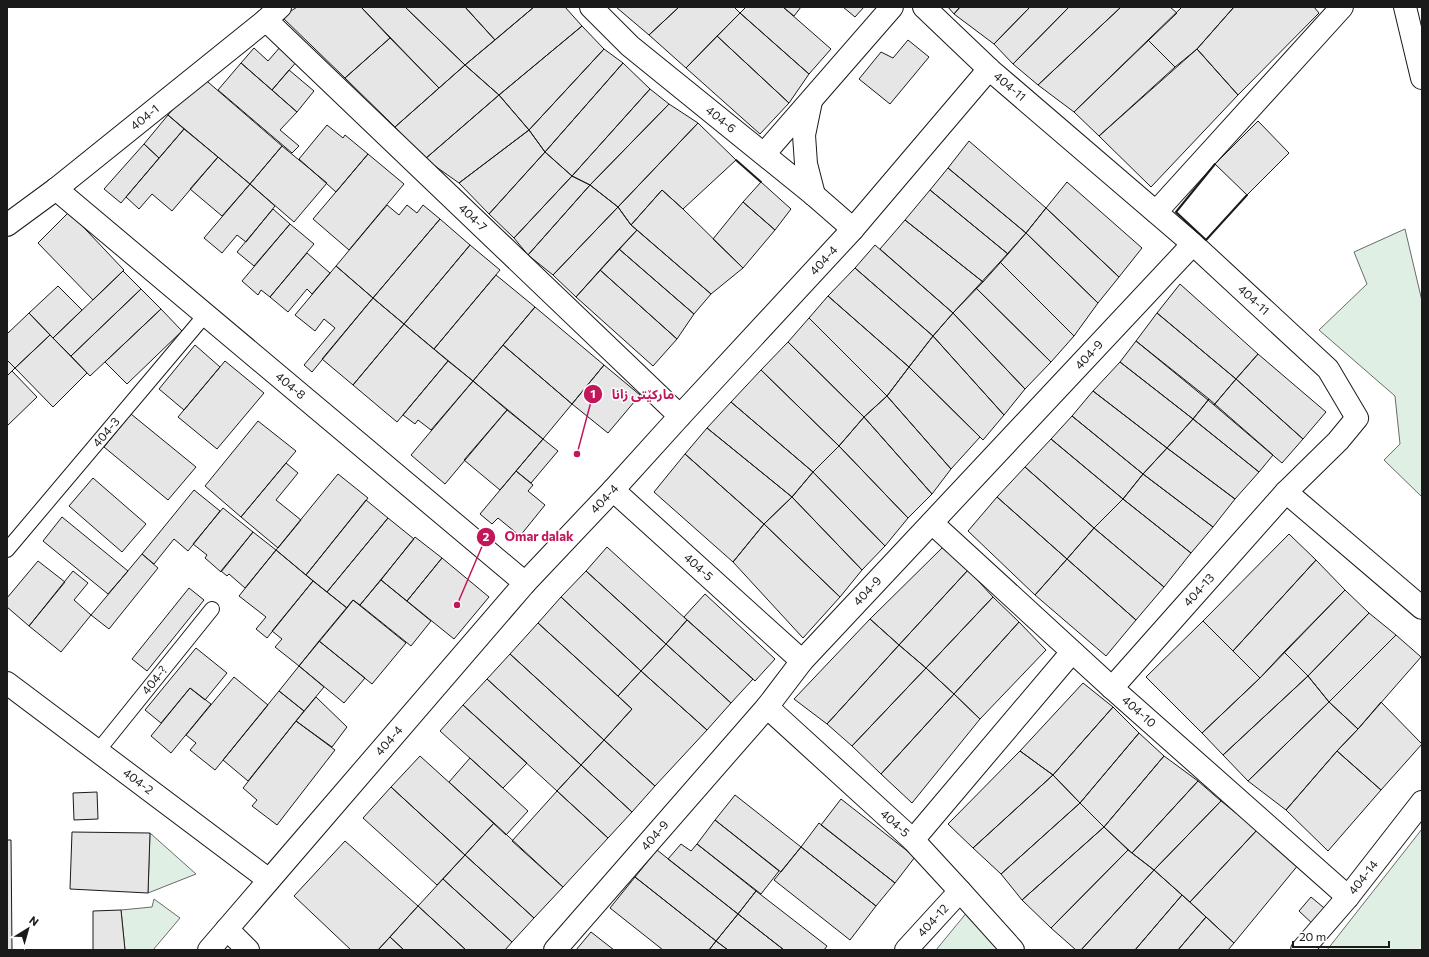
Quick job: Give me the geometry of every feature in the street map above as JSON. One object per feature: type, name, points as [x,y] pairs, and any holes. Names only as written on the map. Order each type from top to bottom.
[{"type":"street","name":"404-6","points":[[591,7],[630,46],[814,195],[853,229]]},
{"type":"street","points":[[764,154],[892,7]]},
{"type":"street","name":"404-11","points":[[924,7],[989,69],[1193,244],[1328,369],[1357,418],[1338,441],[1286,492]]},
{"type":"street","points":[[1156,212],[1342,7]]},
{"type":"street","points":[[1402,11],[1422,78]]},
{"type":"street","name":"404-1","points":[[7,225],[56,189],[273,13]]},
{"type":"street","name":"404-7","points":[[273,13],[680,416]]},
{"type":"street","name":"404-4","points":[[209,950],[525,583],[613,490],[853,229],[989,69]]},
{"type":"street","points":[[811,100],[804,135],[806,164],[814,195]]},
{"type":"street","name":"404-8","points":[[56,189],[525,583]]},
{"type":"street","name":"404-9","points":[[555,950],[766,708],[802,661],[1193,244]]},
{"type":"street","name":"404-5","points":[[613,490],[802,661]]},
{"type":"street","points":[[1286,492],[1422,608]]},
{"type":"street","name":"404-13","points":[[1112,688],[1286,492]]},
{"type":"street","name":"404-10","points":[[932,523],[1112,688],[1348,897]]},
{"type":"street","points":[[913,840],[1072,652]]},
{"type":"street","name":"404-2","points":[[7,683],[269,880]]},
{"type":"street","name":"404-5","points":[[766,708],[913,840],[1013,950]]},
{"type":"street","name":"404-14","points":[[1302,950],[1348,897],[1422,802]]},
{"type":"street","name":"404-12","points":[[906,950],[960,891]]},
{"type":"street","points":[[226,929],[248,950]]},
{"type":"lane","name":"404-3","points":[[7,550],[206,314]]},
{"type":"lane","name":"404-?","points":[[97,752],[212,609]]},
{"type":"green space","points":[[1405,229],[1422,301],[1422,497],[1384,460],[1400,444],[1395,396],[1319,330],[1367,284],[1354,252]]},
{"type":"green space","points":[[1422,829],[1422,950],[1327,950]]},
{"type":"green space","points":[[150,833],[196,874],[148,893]]},
{"type":"green space","points":[[154,899],[180,918],[153,950],[125,950],[121,910],[152,907]]},
{"type":"green space","points":[[968,911],[1009,950],[936,950]]},
{"type":"building","points":[[297,7],[361,7],[390,38],[345,78],[282,17]]},
{"type":"building","points":[[361,7],[405,7],[465,65],[439,88]]},
{"type":"building","points":[[405,7],[465,7],[495,40],[465,65]]},
{"type":"building","points":[[465,7],[534,7],[495,40]]},
{"type":"building","points":[[534,7],[565,7],[582,26],[499,95],[465,65]]},
{"type":"building","points":[[616,7],[679,7],[649,35]]},
{"type":"building","points":[[679,7],[734,7],[740,13],[686,68],[649,35]]},
{"type":"building","points":[[746,7],[783,7],[831,49],[809,74],[740,13]]},
{"type":"building","points":[[783,7],[801,7],[794,16]]},
{"type":"building","points":[[843,7],[864,7],[855,17]]},
{"type":"building","points":[[948,7],[960,7],[954,14]]},
{"type":"building","points":[[960,7],[1030,7],[994,44],[954,14]]},
{"type":"building","points":[[1030,7],[1069,7],[1013,64],[994,44]]},
{"type":"building","points":[[1069,7],[1121,7],[1038,85],[1013,64]]},
{"type":"building","points":[[1121,7],[1170,7],[1177,13],[1074,112],[1038,85]]},
{"type":"building","points":[[1182,7],[1234,7],[1197,49],[1175,67],[1148,40]]},
{"type":"building","points":[[1234,7],[1314,7],[1319,13],[1238,95],[1197,49]]},
{"type":"building","points":[[740,13],[809,74],[789,103],[717,36]]},
{"type":"building","points":[[582,26],[604,49],[529,130],[499,95]]},
{"type":"building","points":[[717,36],[789,103],[760,134],[686,68]]},
{"type":"building","points":[[390,38],[439,88],[395,127],[345,78]]},
{"type":"building","points":[[908,40],[929,57],[890,104],[859,79],[881,52],[893,58]]},
{"type":"building","points":[[1148,40],[1175,67],[1099,136],[1074,112]]},
{"type":"building","points":[[281,46],[298,60],[272,90],[241,63],[254,48],[268,61]]},
{"type":"building","points":[[604,49],[623,63],[545,152],[529,130]]},
{"type":"building","points":[[1197,49],[1238,95],[1151,187],[1099,136]]},
{"type":"building","points":[[241,63],[297,112],[280,130],[299,146],[292,153],[218,90]]},
{"type":"building","points":[[623,63],[650,89],[572,176],[545,152]]},
{"type":"building","points":[[465,65],[499,95],[425,159],[395,127]]},
{"type":"building","points":[[289,70],[314,91],[297,112],[272,90]]},
{"type":"building","points":[[201,76],[282,146],[250,184],[168,115]]},
{"type":"building","points":[[650,89],[669,104],[590,185],[572,176]]},
{"type":"building","points":[[499,95],[529,130],[459,183],[425,159]]},
{"type":"building","points":[[669,104],[698,123],[618,207],[590,185]]},
{"type":"building","points":[[168,115],[184,129],[159,158],[144,144]]},
{"type":"building","points":[[1258,121],[1289,153],[1247,195],[1215,164]]},
{"type":"building","points":[[698,123],[736,160],[683,209],[662,190],[631,225],[618,207]]},
{"type":"building","points":[[327,125],[343,138],[345,135],[368,154],[336,192],[299,159]]},
{"type":"building","points":[[184,129],[218,157],[172,211],[152,194],[139,209],[126,197]]},
{"type":"building","points":[[529,130],[545,152],[489,214],[459,183]]},
{"type":"building","points":[[969,141],[1046,208],[1026,233],[948,168]]},
{"type":"building","points":[[144,144],[159,158],[121,203],[104,189]]},
{"type":"building","points":[[282,146],[327,183],[294,222],[250,184]]},
{"type":"building","points":[[545,152],[572,176],[514,238],[489,214]]},
{"type":"building","points":[[368,154],[404,184],[349,250],[313,219]]},
{"type":"building","points":[[218,157],[250,184],[222,216],[190,189]]},
{"type":"building","points":[[948,168],[1026,233],[1008,254],[930,190]]},
{"type":"building","points":[[572,176],[590,185],[528,255],[514,238]]},
{"type":"building","points":[[761,182],[791,209],[775,230],[743,202]]},
{"type":"building","points":[[1067,182],[1142,248],[1119,277],[1046,208]]},
{"type":"building","points":[[250,184],[275,206],[246,242],[237,235],[222,253],[204,238]]},
{"type":"building","points":[[590,185],[618,207],[553,275],[528,255]]},
{"type":"building","points":[[662,190],[743,268],[711,294],[631,225]]},
{"type":"building","points":[[930,190],[1008,254],[983,282],[905,220]]},
{"type":"building","points":[[743,202],[775,230],[743,268],[713,239]]},
{"type":"building","points":[[387,205],[399,215],[407,205],[417,213],[423,205],[440,219],[373,298],[336,266]]},
{"type":"building","points":[[618,207],[631,225],[637,230],[576,297],[553,275]]},
{"type":"building","points":[[1046,208],[1119,277],[1098,303],[1026,233]]},
{"type":"building","points":[[273,209],[290,224],[254,266],[237,252]]},
{"type":"building","points":[[69,212],[124,270],[93,300],[38,243]]},
{"type":"building","points":[[440,219],[470,245],[404,324],[373,298]]},
{"type":"building","points":[[905,220],[983,282],[953,313],[880,249]]},
{"type":"building","points":[[290,224],[314,244],[270,297],[261,290],[258,295],[242,281]]},
{"type":"building","points":[[637,230],[711,294],[694,314],[619,249]]},
{"type":"building","points":[[1026,233],[1098,303],[1074,336],[1000,262]]},
{"type":"building","points":[[470,245],[500,270],[434,349],[404,324]]},
{"type":"building","points":[[875,245],[953,313],[933,336],[855,268]]},
{"type":"building","points":[[619,249],[694,314],[677,339],[600,270]]},
{"type":"building","points":[[307,253],[330,273],[312,294],[307,289],[288,312],[270,297]]},
{"type":"building","points":[[1000,262],[1074,336],[1051,362],[976,288]]},
{"type":"building","points":[[336,266],[373,298],[312,372],[304,365],[335,328],[324,319],[315,331],[295,315]]},
{"type":"building","points":[[855,268],[933,336],[909,367],[828,296]]},
{"type":"building","points":[[600,270],[677,339],[653,366],[576,297]]},
{"type":"building","points":[[123,271],[141,289],[71,356],[53,338]]},
{"type":"building","points":[[496,275],[535,307],[473,381],[434,349]]},
{"type":"building","points":[[1180,284],[1258,354],[1236,379],[1157,313]]},
{"type":"building","points":[[58,286],[82,310],[53,338],[29,313]]},
{"type":"building","points":[[976,288],[1051,362],[1025,389],[953,313]]},
{"type":"building","points":[[141,289],[161,309],[90,376],[71,356]]},
{"type":"building","points":[[828,296],[909,367],[887,396],[809,318]]},
{"type":"building","points":[[373,298],[404,324],[353,385],[322,359]]},
{"type":"building","points":[[535,307],[604,365],[572,404],[503,345]]},
{"type":"building","points":[[161,309],[182,331],[127,384],[105,362]]},
{"type":"building","points":[[29,313],[50,335],[15,368],[7,360],[7,334]]},
{"type":"building","points":[[953,313],[1025,389],[1004,415],[933,336]]},
{"type":"building","points":[[1157,313],[1236,379],[1214,405],[1136,341]]},
{"type":"building","points":[[809,318],[887,396],[864,417],[788,342]]},
{"type":"building","points":[[404,324],[448,361],[397,422],[353,385]]},
{"type":"building","points":[[50,335],[87,373],[53,407],[15,368]]},
{"type":"building","points":[[933,336],[1004,415],[983,440],[909,367]]},
{"type":"building","points":[[1136,341],[1209,399],[1193,419],[1120,362]]},
{"type":"building","points":[[788,342],[864,417],[839,446],[761,370]]},
{"type":"building","points":[[195,345],[220,367],[184,410],[159,389]]},
{"type":"building","points":[[503,345],[572,404],[543,439],[473,381]]},
{"type":"building","points":[[1258,354],[1326,412],[1303,439],[1236,379]]},
{"type":"building","points":[[7,360],[15,368],[7,376]]},
{"type":"building","points":[[225,361],[264,393],[217,449],[178,417]]},
{"type":"building","points":[[448,361],[473,381],[431,430],[418,420],[415,424],[403,415]]},
{"type":"building","points":[[1120,362],[1193,419],[1167,448],[1093,391]]},
{"type":"building","points":[[604,365],[640,395],[608,433],[572,404]]},
{"type":"building","points":[[909,367],[980,437],[951,469],[887,396]]},
{"type":"building","points":[[761,370],[839,446],[813,472],[731,402]]},
{"type":"building","points":[[12,371],[37,397],[7,426],[7,376]]},
{"type":"building","points":[[1236,379],[1303,439],[1282,463],[1214,405]]},
{"type":"building","points":[[473,381],[507,410],[445,484],[411,455]]},
{"type":"building","points":[[1093,391],[1167,448],[1143,474],[1072,416]]},
{"type":"building","points":[[887,396],[951,469],[932,494],[864,417]]},
{"type":"building","points":[[1209,399],[1273,455],[1259,472],[1193,419]]},
{"type":"building","points":[[731,402],[813,472],[792,497],[707,428]]},
{"type":"building","points":[[507,410],[543,439],[500,490],[464,460]]},
{"type":"building","points":[[131,414],[196,467],[168,500],[104,447]]},
{"type":"building","points":[[1072,416],[1143,474],[1123,499],[1051,439]]},
{"type":"building","points":[[864,417],[932,494],[908,518],[839,446]]},
{"type":"building","points":[[1193,419],[1259,472],[1235,499],[1167,448]]},
{"type":"building","points":[[258,421],[296,451],[241,517],[205,486]]},
{"type":"building","points":[[707,428],[792,497],[764,524],[685,454]]},
{"type":"building","points":[[543,439],[558,451],[531,483],[516,471]]},
{"type":"building","points":[[1051,439],[1123,499],[1094,528],[1025,467]]},
{"type":"building","points":[[839,446],[908,518],[885,546],[813,472]]},
{"type":"building","points":[[1167,448],[1235,499],[1213,527],[1143,474]]},
{"type":"building","points":[[685,454],[764,524],[733,562],[654,492]]},
{"type":"building","points":[[286,463],[298,473],[276,500],[301,520],[278,548],[241,517]]},
{"type":"building","points":[[1025,467],[1094,528],[1067,559],[997,497]]},
{"type":"building","points":[[516,471],[533,485],[528,491],[545,505],[520,536],[498,518],[492,524],[480,514]]},
{"type":"building","points":[[813,472],[885,546],[862,570],[792,497]]},
{"type":"building","points":[[338,474],[368,498],[306,575],[276,550]]},
{"type":"building","points":[[1143,474],[1213,527],[1191,553],[1123,499]]},
{"type":"building","points":[[93,478],[146,524],[122,552],[69,506]]},
{"type":"building","points":[[194,490],[220,511],[188,551],[174,539],[154,564],[142,554]]},
{"type":"building","points":[[792,497],[862,570],[840,597],[764,524]]},
{"type":"building","points":[[997,497],[1067,559],[1035,595],[968,531]]},
{"type":"building","points":[[1123,499],[1191,553],[1164,587],[1094,528]]},
{"type":"building","points":[[366,500],[388,518],[327,592],[306,575]]},
{"type":"building","points":[[223,508],[253,532],[221,572],[205,558],[207,555],[193,544]]},
{"type":"building","points":[[62,517],[128,571],[108,594],[43,541]]},
{"type":"building","points":[[388,518],[414,539],[360,605],[353,600],[347,608],[327,592]]},
{"type":"building","points":[[764,524],[840,597],[803,638],[733,562]]},
{"type":"building","points":[[1094,528],[1164,587],[1136,620],[1067,559]]},
{"type":"building","points":[[253,532],[276,550],[245,588],[229,574],[227,576],[221,571]]},
{"type":"building","points":[[1289,534],[1316,560],[1233,651],[1203,621]]},
{"type":"building","points":[[415,537],[442,558],[407,601],[381,580]]},
{"type":"building","points":[[607,547],[687,620],[666,644],[586,571]]},
{"type":"building","points":[[943,547],[968,570],[899,645],[870,619]]},
{"type":"building","points":[[276,550],[313,581],[267,638],[256,629],[266,617],[239,596]]},
{"type":"building","points":[[142,554],[158,568],[109,629],[91,615]]},
{"type":"building","points":[[442,558],[489,597],[454,639],[407,601]]},
{"type":"building","points":[[1067,559],[1136,620],[1106,656],[1035,595]]},
{"type":"building","points":[[1316,560],[1345,590],[1260,678],[1233,651]]},
{"type":"building","points":[[38,561],[65,582],[29,626],[7,607],[7,598]]},
{"type":"building","points":[[968,570],[993,597],[926,668],[899,645]]},
{"type":"building","points":[[73,571],[88,583],[74,600],[91,615],[61,652],[29,626]]},
{"type":"building","points":[[586,571],[666,644],[641,671],[561,597]]},
{"type":"building","points":[[381,580],[431,621],[411,646],[360,605]]},
{"type":"building","points":[[313,581],[347,608],[299,666],[275,647],[282,639],[272,631]]},
{"type":"building","points":[[189,588],[204,600],[147,671],[132,659]]},
{"type":"building","points":[[1345,590],[1369,613],[1308,676],[1284,652]]},
{"type":"building","points":[[705,594],[775,659],[755,681],[684,617]]},
{"type":"building","points":[[561,597],[641,671],[618,696],[538,623]]},
{"type":"building","points":[[993,597],[1019,622],[954,694],[926,668]]},
{"type":"building","points":[[353,600],[406,643],[372,684],[319,641]]},
{"type":"building","points":[[1369,613],[1396,635],[1329,702],[1308,676]]},
{"type":"building","points":[[870,619],[899,645],[827,724],[794,699]]},
{"type":"building","points":[[687,620],[753,679],[731,703],[666,644]]},
{"type":"building","points":[[1203,621],[1260,678],[1202,733],[1146,677]]},
{"type":"building","points":[[1019,622],[1046,650],[980,719],[954,694]]},
{"type":"building","points":[[538,623],[632,709],[604,740],[510,654]]},
{"type":"building","points":[[1396,635],[1421,657],[1358,729],[1329,702]]},
{"type":"building","points":[[319,641],[365,678],[344,703],[299,666]]},
{"type":"building","points":[[666,644],[731,703],[707,730],[641,671]]},
{"type":"building","points":[[899,645],[926,668],[852,746],[827,724]]},
{"type":"building","points":[[196,648],[227,673],[205,700],[190,688],[161,723],[145,710]]},
{"type":"building","points":[[1284,652],[1308,676],[1223,755],[1202,733],[1260,678]]},
{"type":"building","points":[[510,654],[604,740],[581,765],[487,679]]},
{"type":"building","points":[[299,666],[324,687],[304,711],[279,691]]},
{"type":"building","points":[[926,668],[954,694],[881,774],[852,746]]},
{"type":"building","points":[[641,671],[707,730],[655,786],[604,740],[632,709],[618,696]]},
{"type":"building","points":[[1308,676],[1329,702],[1248,781],[1223,755]]},
{"type":"building","points":[[234,677],[268,705],[215,770],[190,750],[196,743],[186,735]]},
{"type":"building","points":[[487,679],[581,765],[557,791],[463,705]]},
{"type":"building","points":[[1083,683],[1113,707],[1053,775],[1020,751]]},
{"type":"building","points":[[190,688],[211,704],[171,753],[151,736]]},
{"type":"building","points":[[279,691],[304,711],[248,781],[223,760]]},
{"type":"building","points":[[954,694],[980,719],[912,803],[881,774]]},
{"type":"building","points":[[316,697],[347,727],[332,747],[296,721]]},
{"type":"building","points":[[1329,702],[1358,729],[1286,810],[1248,781]]},
{"type":"building","points":[[1381,702],[1422,744],[1381,790],[1337,751]]},
{"type":"building","points":[[463,705],[527,763],[503,788],[440,731]]},
{"type":"building","points":[[1113,707],[1139,733],[1080,803],[1053,775]]},
{"type":"building","points":[[296,721],[335,750],[277,825],[252,806],[257,800],[243,788]]},
{"type":"building","points":[[1139,733],[1164,756],[1104,827],[1080,803]]},
{"type":"building","points":[[604,740],[655,786],[632,812],[581,765]]},
{"type":"building","points":[[1020,751],[1053,775],[973,848],[948,824]]},
{"type":"building","points":[[1337,751],[1381,790],[1328,851],[1286,810]]},
{"type":"building","points":[[420,756],[494,823],[465,855],[391,787]]},
{"type":"building","points":[[1164,756],[1198,781],[1132,853],[1104,827]]},
{"type":"building","points":[[470,758],[528,811],[506,835],[449,782]]},
{"type":"building","points":[[581,765],[632,812],[608,838],[557,791]]},
{"type":"building","points":[[1053,775],[1080,803],[1001,874],[973,848]]},
{"type":"building","points":[[1198,781],[1221,801],[1154,870],[1132,853]]},
{"type":"building","points":[[391,787],[465,855],[437,885],[363,818]]},
{"type":"building","points":[[557,791],[608,838],[563,887],[512,841]]},
{"type":"building","points":[[97,792],[98,819],[74,820],[73,793]]},
{"type":"building","points":[[735,795],[801,847],[781,872],[715,820]]},
{"type":"building","points":[[841,799],[915,857],[895,883],[821,825]]},
{"type":"building","points":[[1221,801],[1257,830],[1190,902],[1154,870]]},
{"type":"building","points":[[1080,803],[1104,827],[1022,900],[1001,874]]},
{"type":"building","points":[[715,820],[779,871],[761,894],[697,844]]},
{"type":"building","points":[[494,823],[563,887],[534,918],[465,855]]},
{"type":"building","points":[[819,823],[895,883],[876,906],[801,847]]},
{"type":"building","points":[[1104,827],[1128,850],[1051,928],[1022,900]]},
{"type":"building","points":[[1257,830],[1299,864],[1234,943],[1190,902]]},
{"type":"building","points":[[72,832],[150,833],[148,893],[70,889]]},
{"type":"building","points":[[7,840],[11,840],[12,950],[7,950]]},
{"type":"building","points":[[345,841],[418,906],[378,950],[351,950],[294,896]]},
{"type":"building","points":[[681,844],[691,851],[697,844],[756,891],[738,914],[668,859]]},
{"type":"building","points":[[801,847],[876,906],[850,940],[774,880]]},
{"type":"building","points":[[657,850],[738,914],[716,941],[635,877]]},
{"type":"building","points":[[1128,850],[1154,870],[1081,950],[1076,950],[1051,928]]},
{"type":"building","points":[[465,855],[534,918],[512,942],[443,879]]},
{"type":"building","points":[[1154,870],[1182,895],[1135,950],[1081,950]]},
{"type":"building","points":[[635,877],[716,941],[709,950],[663,950],[610,908]]},
{"type":"building","points":[[443,879],[512,942],[505,950],[466,950],[418,906]]},
{"type":"building","points":[[756,891],[827,946],[824,950],[784,950],[738,914]]},
{"type":"building","points":[[1182,895],[1206,917],[1178,950],[1135,950]]},
{"type":"building","points":[[1311,897],[1329,912],[1316,927],[1299,911]]},
{"type":"building","points":[[418,906],[466,950],[404,950],[390,937]]},
{"type":"building","points":[[121,910],[125,950],[93,950],[93,911]]},
{"type":"building","points":[[738,914],[784,950],[728,950],[716,941]]},
{"type":"building","points":[[1206,917],[1234,943],[1228,950],[1178,950]]},
{"type":"building","points":[[591,932],[614,950],[576,950]]},
{"type":"building","points":[[390,937],[404,950],[378,950]]},
{"type":"building","points":[[716,941],[728,950],[709,950]]},
{"type":"wall","points":[[736,160],[761,182]]},
{"type":"wall","points":[[1215,164],[1176,212],[1206,240],[1247,195]]},
{"type":"place","name":"مارکێتی زانا","points":[[577,454]]},
{"type":"place","name":"Omar dalak","points":[[457,605]]}]
